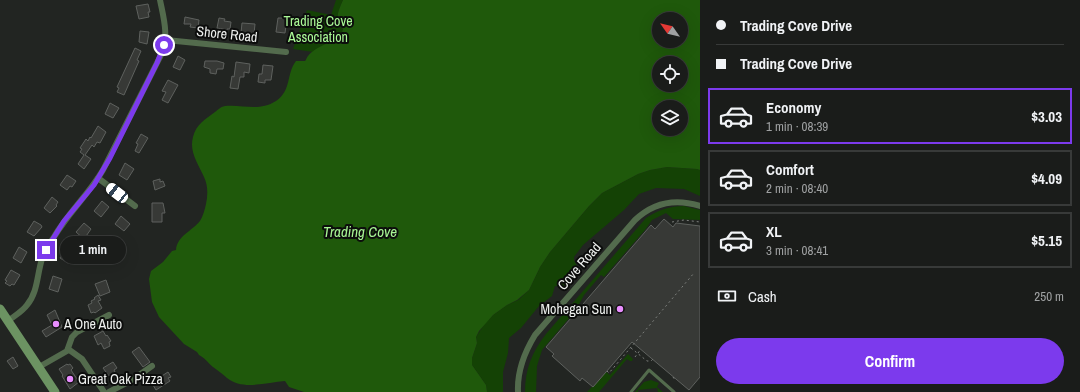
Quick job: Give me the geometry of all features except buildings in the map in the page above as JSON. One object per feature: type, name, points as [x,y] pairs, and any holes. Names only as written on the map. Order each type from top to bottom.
[{"type":"main road","points":[[3,315],[55,392]]},
{"type":"street","points":[[3,315],[24,308],[31,299],[46,250],[64,222],[98,178],[126,126],[161,55],[166,40],[160,0]]},
{"type":"street","name":"Shore Road","points":[[166,40],[286,52]]},
{"type":"street","points":[[98,178],[136,206]]},
{"type":"street","name":"Cove Road","points":[[518,392],[518,379],[521,365],[528,346],[535,335],[634,220],[646,211],[666,203],[678,202],[700,206]]},
{"type":"street","points":[[39,367],[65,352],[68,349],[72,337],[77,332],[109,315]]},
{"type":"street","points":[[68,349],[82,359],[104,392]]},
{"type":"street","points":[[109,392],[132,380],[152,366]]},
{"type":"lane","points":[[631,392],[650,370],[674,392]]},
{"type":"path","points":[[672,222],[684,220],[700,222]]},
{"type":"path","points":[[607,371],[609,373],[694,273]]},
{"type":"path","points":[[631,348],[647,361],[651,361],[652,359]]},
{"type":"path","points":[[635,357],[641,349]]},
{"type":"green space","name":"Trading Cove Association","points":[[336,0],[343,0],[338,15],[338,22],[343,30],[340,36],[313,52],[293,49],[307,10],[331,15]]},
{"type":"green space","points":[[667,167],[700,170],[700,196],[684,189],[656,188],[639,194],[624,210],[583,245],[574,257],[579,270],[571,283],[567,287],[555,286],[552,296],[539,306],[521,328],[509,338],[508,353],[503,372],[503,392],[487,392],[486,385],[472,365],[472,358],[477,343],[476,337],[485,323],[493,315],[507,305],[518,300],[529,290],[540,267],[550,252],[602,193],[638,174]]},
{"type":"green space","points":[[684,206],[700,210],[700,220],[673,219],[666,213],[652,220],[604,277],[601,275],[584,295],[576,310],[542,350],[537,366],[536,392],[525,392],[526,376],[530,361],[546,334],[646,218],[664,209]]},
{"type":"green space","points":[[628,354],[633,359],[632,361],[627,359],[599,392],[587,392],[606,372],[610,375]]},
{"type":"green space","points":[[651,380],[659,383],[657,387],[663,392],[658,392],[657,388],[638,390],[638,392],[635,392],[644,382]]},
{"type":"water","name":"Trading Cove","points":[[343,0],[700,0],[700,170],[667,167],[650,170],[638,174],[602,193],[589,206],[550,252],[540,267],[529,290],[517,300],[493,315],[479,331],[476,337],[477,343],[472,358],[472,365],[486,385],[487,392],[304,392],[289,387],[285,381],[255,385],[240,384],[227,378],[197,352],[184,344],[159,317],[152,302],[149,279],[151,271],[163,262],[172,251],[176,250],[182,237],[197,225],[203,215],[207,201],[206,183],[192,148],[194,132],[199,125],[223,106],[257,107],[270,104],[281,97],[287,87],[291,71],[296,61],[305,61],[312,52],[338,37],[341,33],[343,29],[338,22],[338,12]]},
{"type":"place","name":"Mohegan Sun","points":[[620,309]]},
{"type":"place","name":"A One Auto","points":[[56,324]]},
{"type":"place","name":"Great Oak Pizza","points":[[70,379]]},
{"type":"route","points":[[46,250],[64,221],[94,185],[110,158],[157,63],[164,45]]}]
